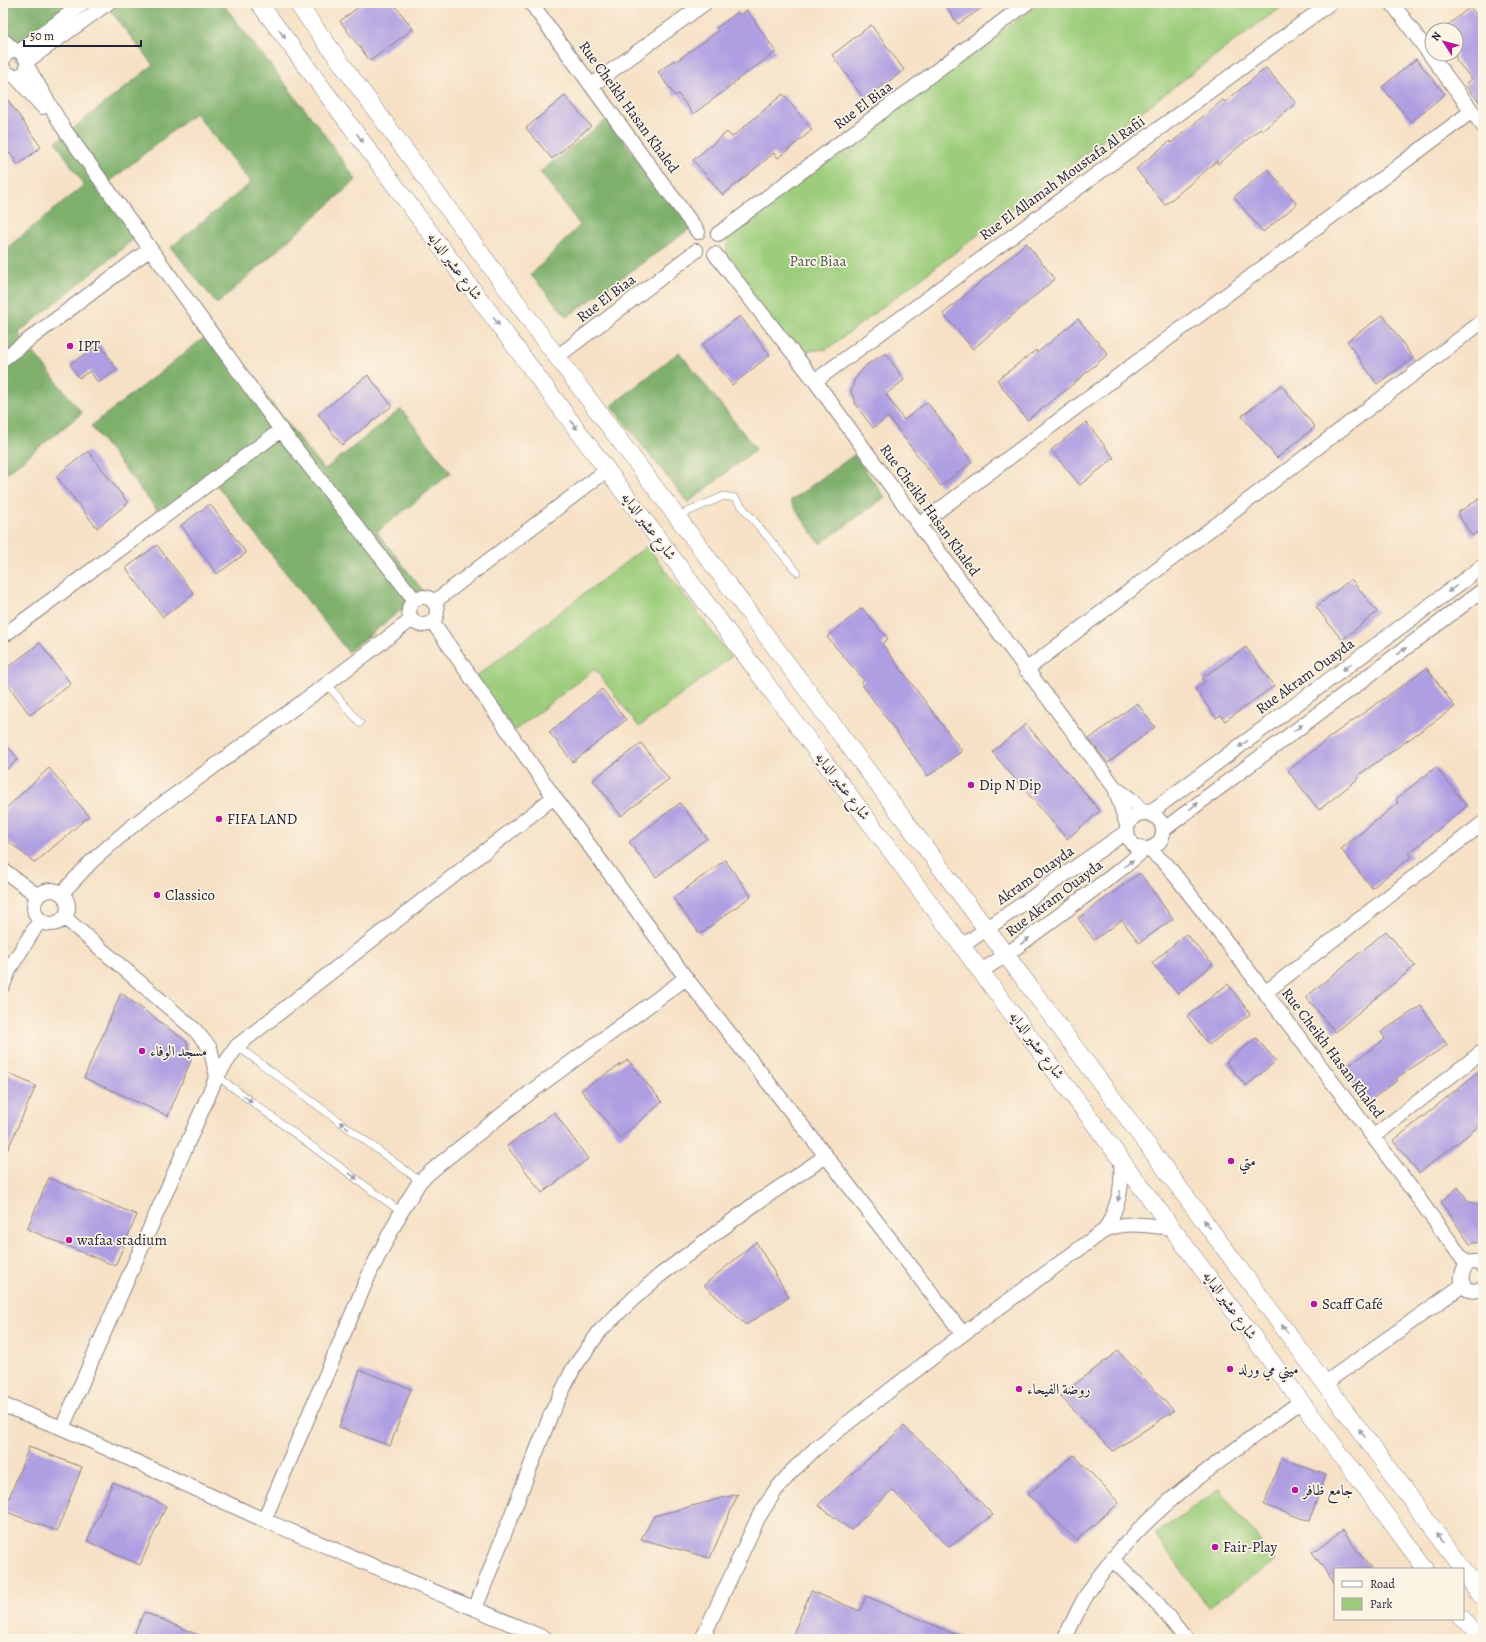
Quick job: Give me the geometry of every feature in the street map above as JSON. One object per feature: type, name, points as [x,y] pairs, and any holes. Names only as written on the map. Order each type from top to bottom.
[{"type":"street","points":[[22,57],[83,3]]},
{"type":"street","points":[[22,57],[108,3]]},
{"type":"street","name":"شارع عشير الدايه","points":[[259,3],[1173,1228],[1300,1402],[1425,1568]]},
{"type":"street","name":"شارع عشير الدايه","points":[[296,3],[557,357],[987,929],[1462,1568]]},
{"type":"street","name":"Rue Cheikh Hasan Khaled","points":[[531,3],[698,232]]},
{"type":"street","points":[[592,85],[705,3]]},
{"type":"street","name":"Rue El Biaa","points":[[718,234],[1027,3]]},
{"type":"street","name":"Rue El Allamah Moustafa Al Rafii","points":[[815,381],[1330,3]]},
{"type":"street","points":[[1392,3],[1483,126]]},
{"type":"street","points":[[3,40],[22,57],[64,129],[281,430],[414,599]]},
{"type":"street","points":[[3,59],[9,52],[22,57]]},
{"type":"street","points":[[8,74],[20,75],[25,71],[22,57]]},
{"type":"street","points":[[8,74],[64,129]]},
{"type":"street","points":[[919,525],[1472,111]]},
{"type":"street","points":[[705,229],[712,230],[718,234],[721,241],[720,248],[715,254],[708,257],[702,256],[696,251],[693,245],[694,238],[698,232],[705,229]]},
{"type":"street","points":[[3,359],[150,250]]},
{"type":"street","name":"Rue El Biaa","points":[[557,357],[696,251]]},
{"type":"street","name":"Rue Cheikh Hasan Khaled","points":[[715,254],[815,381],[919,525],[1115,788],[1145,812]]},
{"type":"street","points":[[1026,670],[1483,321]]},
{"type":"street","points":[[3,636],[281,430]]},
{"type":"street","points":[[434,602],[607,470]]},
{"type":"street","name":"Rue Akram Ouayda","points":[[1145,812],[1156,808],[1483,566]]},
{"type":"street","points":[[1162,833],[1483,590]]},
{"type":"street","points":[[425,596],[434,602],[437,608],[436,617],[430,624],[421,625],[412,620],[408,613],[410,604],[414,599],[425,596]]},
{"type":"street","points":[[62,893],[92,861],[132,827],[412,620]]},
{"type":"street","points":[[432,621],[554,796],[686,978],[963,1334]]},
{"type":"street","name":"Rue Cheikh Hasan Khaled","points":[[1115,788],[1126,828]]},
{"type":"street","points":[[62,1428],[217,1076],[237,1046],[554,796]]},
{"type":"street","points":[[1145,812],[1153,814],[1158,818],[1162,833],[1159,842],[1147,849],[1134,845],[1129,840],[1126,828],[1130,819],[1136,814],[1145,812]]},
{"type":"street","points":[[1266,992],[1483,823]]},
{"type":"street","name":"Akram Ouayda","points":[[962,946],[1126,828]]},
{"type":"street","name":"Rue Cheikh Hasan Khaled","points":[[1162,833],[1167,865]]},
{"type":"street","name":"Rue Cheikh Hasan Khaled","points":[[1147,849],[1167,865],[1266,992],[1374,1136],[1467,1265]]},
{"type":"street","name":"Rue Akram Ouayda","points":[[981,971],[1006,955],[1147,849]]},
{"type":"street","points":[[3,870],[38,896]]},
{"type":"street","points":[[45,890],[54,890],[62,893],[67,900],[68,909],[64,918],[57,923],[48,924],[40,920],[35,913],[34,904],[38,896],[45,890]]},
{"type":"street","points":[[64,918],[195,1030],[210,1048],[217,1076]]},
{"type":"street","points":[[3,985],[10,968],[40,920]]},
{"type":"street","points":[[264,1520],[370,1270],[401,1212],[420,1181],[532,1091],[686,978]]},
{"type":"street","points":[[210,1048],[237,1046]]},
{"type":"street","points":[[1374,1136],[1483,1051]]},
{"type":"street","points":[[475,1609],[551,1414],[573,1369],[600,1331],[659,1276],[752,1206],[826,1156]]},
{"type":"street","points":[[1105,1230],[1114,1214],[1120,1196],[1122,1177],[1121,1159]]},
{"type":"street","points":[[702,1639],[758,1518],[775,1491],[791,1472],[815,1449],[963,1334],[1105,1230],[1112,1227],[1132,1224],[1173,1228]]},
{"type":"street","points":[[1483,1266],[1473,1263],[1467,1265],[1462,1271],[1461,1278],[1463,1285],[1469,1290],[1476,1291],[1483,1288]]},
{"type":"street","points":[[1325,1383],[1463,1285]]},
{"type":"street","points":[[1064,1639],[1086,1596],[1112,1560],[1135,1534],[1164,1506],[1190,1484],[1300,1402]]},
{"type":"street","points":[[3,1405],[62,1428],[264,1520],[546,1639]]},
{"type":"street","points":[[1112,1560],[1158,1604],[1186,1639]]},
{"type":"street","name":"شارع عشير الدايه","points":[[1464,1570],[1483,1596]]},
{"type":"street","points":[[1464,1619],[1478,1639]]},
{"type":"lane","points":[[677,516],[724,496],[735,498],[798,572]]},
{"type":"lane","points":[[327,684],[360,723]]},
{"type":"lane","points":[[237,1046],[420,1181]]},
{"type":"lane","points":[[217,1076],[401,1212]]},
{"type":"green space","points":[[3,3],[93,3],[18,63],[3,44]]},
{"type":"green space","points":[[104,3],[222,3],[325,135],[356,180],[217,304],[171,247],[251,183],[195,113],[108,183],[145,230],[18,333],[82,413],[3,476],[3,251],[84,185],[56,142],[153,65]]},
{"type":"green space","name":"Parc Biaa","points":[[1040,3],[1287,3],[827,349],[794,352],[724,268],[728,235]]},
{"type":"green space","points":[[607,119],[691,228],[567,317],[531,275],[580,225],[540,172]]},
{"type":"green space","points":[[214,330],[324,470],[401,409],[451,473],[377,532],[424,592],[348,652],[209,475],[160,514],[91,426]]},
{"type":"green space","points":[[679,352],[756,449],[688,503],[611,406]]},
{"type":"green space","points":[[854,455],[885,497],[820,544],[790,501]]},
{"type":"green space","points":[[647,546],[731,657],[639,727],[595,669],[515,730],[475,677]]},
{"type":"green space","name":"Fair-Play","points":[[1219,1489],[1275,1561],[1208,1607],[1155,1534]]},
{"type":"building","points":[[364,3],[393,3],[413,29],[370,61],[340,21]]},
{"type":"building","points":[[944,3],[989,3],[958,24]]},
{"type":"building","points":[[1470,7],[1483,23],[1483,106],[1465,85],[1472,79],[1458,62],[1464,62],[1464,22],[1452,22]]},
{"type":"building","points":[[747,10],[776,52],[693,114],[678,94],[675,96],[658,72],[674,60],[675,62],[718,31],[716,28],[738,12],[740,15]]},
{"type":"building","points":[[871,25],[904,70],[864,99],[832,55]]},
{"type":"building","points":[[1416,59],[1445,94],[1411,122],[1382,87]]},
{"type":"building","points":[[1266,68],[1296,103],[1262,131],[1260,129],[1218,164],[1217,161],[1165,205],[1136,169],[1170,141],[1171,143],[1223,100],[1225,102]]},
{"type":"building","points":[[3,93],[41,147],[18,165],[10,153],[3,159]]},
{"type":"building","points":[[783,94],[812,130],[778,158],[774,153],[723,195],[693,160],[727,132],[732,137]]},
{"type":"building","points":[[565,96],[591,126],[552,159],[526,128]]},
{"type":"building","points":[[1268,169],[1297,204],[1263,232],[1234,197]]},
{"type":"building","points":[[1026,243],[1055,279],[973,349],[943,314]]},
{"type":"building","points":[[1383,315],[1413,358],[1377,384],[1347,341]]},
{"type":"building","points":[[740,316],[770,355],[732,385],[702,345]]},
{"type":"building","points":[[1078,319],[1108,354],[1066,390],[1027,420],[997,380],[1036,350],[1037,353]]},
{"type":"building","points":[[100,344],[117,370],[98,383],[90,371],[79,378],[70,364]]},
{"type":"building","points":[[886,353],[904,380],[886,394],[904,420],[927,402],[972,462],[941,486],[888,417],[873,428],[856,405],[851,391],[855,379],[866,365]]},
{"type":"building","points":[[368,375],[392,406],[342,445],[318,414]]},
{"type":"building","points":[[1281,385],[1315,427],[1277,458],[1242,416]]},
{"type":"building","points":[[1086,422],[1114,458],[1080,485],[1051,450]]},
{"type":"building","points":[[88,451],[128,503],[97,528],[56,476]]},
{"type":"building","points":[[1483,497],[1483,528],[1472,536],[1457,513]]},
{"type":"building","points":[[210,504],[246,553],[217,574],[181,525]]},
{"type":"building","points":[[157,545],[194,594],[163,617],[126,568]]},
{"type":"building","points":[[1351,579],[1377,612],[1342,640],[1316,607]]},
{"type":"building","points":[[862,608],[888,639],[882,644],[962,751],[928,776],[861,683],[864,680],[827,637]]},
{"type":"building","points":[[40,643],[71,684],[30,715],[3,678],[3,671]]},
{"type":"building","points":[[1246,647],[1274,686],[1225,721],[1221,715],[1216,718],[1195,689],[1205,682],[1202,678]]},
{"type":"building","points":[[1427,668],[1455,707],[1357,776],[1359,778],[1319,810],[1288,771],[1331,736]]},
{"type":"building","points":[[602,689],[626,720],[573,762],[549,732]]},
{"type":"building","points":[[1137,703],[1155,727],[1108,763],[1089,739]]},
{"type":"building","points":[[1026,724],[1100,811],[1067,839],[992,752]]},
{"type":"building","points":[[3,740],[18,759],[3,773]]},
{"type":"building","points":[[641,743],[669,779],[621,816],[593,780]]},
{"type":"building","points":[[1436,767],[1467,806],[1409,853],[1412,856],[1372,888],[1341,849],[1398,803],[1396,799]]},
{"type":"building","points":[[49,768],[89,816],[35,863],[3,837],[3,811]]},
{"type":"building","points":[[680,803],[707,838],[656,877],[629,842]]},
{"type":"building","points":[[725,860],[751,896],[700,934],[673,898]]},
{"type":"building","points":[[1140,873],[1173,919],[1139,943],[1122,920],[1094,940],[1078,918]]},
{"type":"building","points":[[1386,931],[1415,966],[1335,1032],[1306,997]]},
{"type":"building","points":[[1186,934],[1213,964],[1178,994],[1152,963]]},
{"type":"building","points":[[1228,984],[1250,1014],[1209,1045],[1187,1016]]},
{"type":"building","name":"مسجد الوفاء","points":[[121,993],[187,1042],[191,1060],[168,1116],[84,1078]]},
{"type":"building","points":[[1421,1006],[1447,1045],[1396,1078],[1398,1080],[1368,1102],[1344,1069],[1385,1039],[1381,1032]]},
{"type":"building","points":[[1256,1038],[1276,1061],[1246,1086],[1226,1062]]},
{"type":"building","points":[[628,1060],[662,1102],[620,1138],[581,1090]]},
{"type":"building","points":[[1483,1068],[1483,1123],[1419,1173],[1393,1141]]},
{"type":"building","points":[[3,1071],[36,1086],[3,1160]]},
{"type":"building","points":[[554,1112],[588,1159],[542,1193],[507,1146]]},
{"type":"building","points":[[49,1178],[137,1215],[115,1266],[27,1229]]},
{"type":"building","points":[[1458,1187],[1469,1202],[1483,1205],[1483,1241],[1470,1244],[1441,1202]]},
{"type":"building","points":[[756,1242],[789,1297],[746,1325],[704,1285]]},
{"type":"building","points":[[1118,1351],[1174,1411],[1113,1451],[1060,1396]]},
{"type":"building","points":[[360,1370],[411,1389],[390,1446],[339,1427]]},
{"type":"building","points":[[904,1426],[937,1457],[993,1515],[949,1547],[892,1490],[851,1530],[818,1505]]},
{"type":"building","points":[[29,1447],[82,1467],[57,1531],[4,1511]]},
{"type":"building","points":[[1074,1455],[1119,1503],[1076,1540],[1028,1494]]},
{"type":"building","name":"جامع ظافر","points":[[1281,1458],[1326,1475],[1309,1521],[1264,1505]]},
{"type":"building","points":[[113,1482],[166,1506],[140,1565],[87,1541]]},
{"type":"building","points":[[738,1494],[710,1558],[641,1539],[654,1516]]},
{"type":"building","points":[[1343,1530],[1370,1568],[1334,1568],[1334,1583],[1312,1552]]},
{"type":"building","points":[[811,1591],[860,1611],[866,1596],[966,1639],[791,1639]]},
{"type":"building","points":[[144,1612],[208,1639],[132,1639]]},
{"type":"place","name":"IPT","points":[[70,346]]},
{"type":"place","name":"Dip N Dip","points":[[971,785]]},
{"type":"place","name":"FIFA LAND","points":[[219,819]]},
{"type":"place","name":"Classico","points":[[157,895]]},
{"type":"place","name":"مسجد الوفاء","points":[[142,1051]]},
{"type":"place","name":"متي","points":[[1231,1161]]},
{"type":"place","name":"wafaa stadium","points":[[69,1240]]},
{"type":"place","name":"Scaff Café","points":[[1314,1304]]},
{"type":"place","name":"ميني مي ورلد","points":[[1230,1369]]},
{"type":"place","name":"روضة الفيحاء","points":[[1019,1389]]},
{"type":"place","name":"جامع ظافر","points":[[1295,1490]]},
{"type":"place","name":"Fair-Play","points":[[1215,1547]]}]
